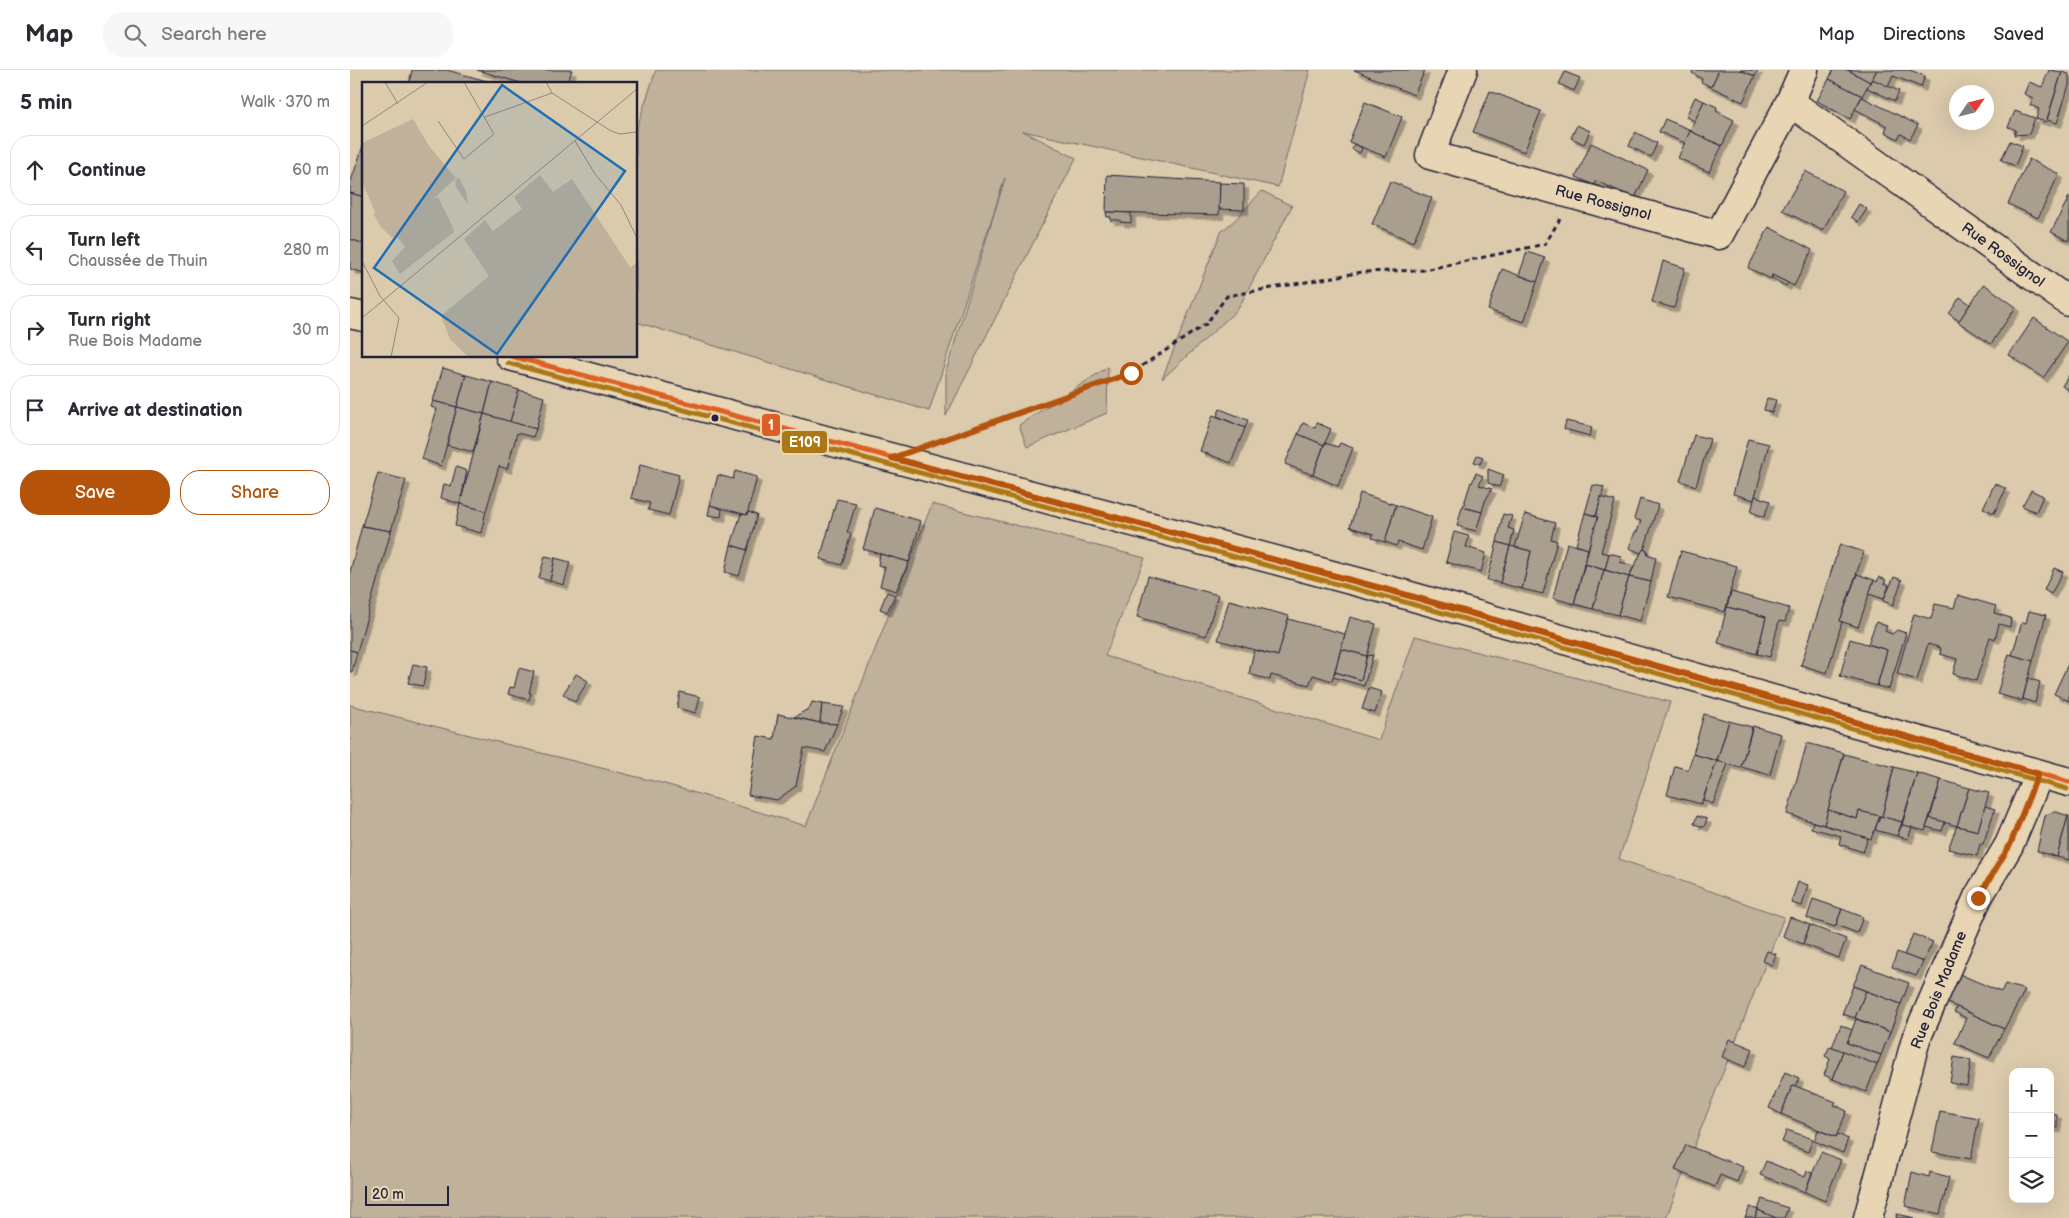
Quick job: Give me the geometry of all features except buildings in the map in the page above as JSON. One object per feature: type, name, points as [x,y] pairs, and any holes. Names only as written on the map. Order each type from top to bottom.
[{"type":"main road","name":"Rue Rossignol","points":[[1463,70],[1430,155],[1719,235],[1790,102],[1804,70]]},
{"type":"main road","name":"Rue Rossignol","points":[[1790,102],[2069,302]]},
{"type":"main road","points":[[518,358],[1403,594],[2069,782]]},
{"type":"main road","name":"Rue Bois Madame","points":[[1868,1218],[1916,1040],[1978,898],[2010,845],[2038,774]]},
{"type":"path","points":[[938,442],[1131,373],[1206,324],[1227,296],[1362,272],[1424,270],[1545,244],[1575,195]]},
{"type":"shaded area","points":[[656,70],[1310,70],[1278,187],[1023,131],[1076,158],[946,416],[946,371],[1005,178],[929,411],[638,323],[638,124]]},
{"type":"shaded area","points":[[1262,191],[1292,206],[1238,309],[1162,379],[1221,232]]},
{"type":"shaded area","points":[[1108,367],[1107,413],[1027,447],[1019,425]]},
{"type":"shaded area","points":[[932,504],[1145,558],[1105,656],[1379,740],[1415,636],[1670,702],[1619,859],[1784,917],[1666,1218],[350,1218],[350,705],[665,784],[806,826]]},
{"type":"transit line","name":"1","points":[[518,358],[1403,594],[2069,782]]},
{"type":"transit line","name":"E109","points":[[508,363],[1401,601],[2067,789]]},
{"type":"route","points":[[1131,373],[892,458],[1403,594],[2038,774],[2010,845],[1978,898]]}]
